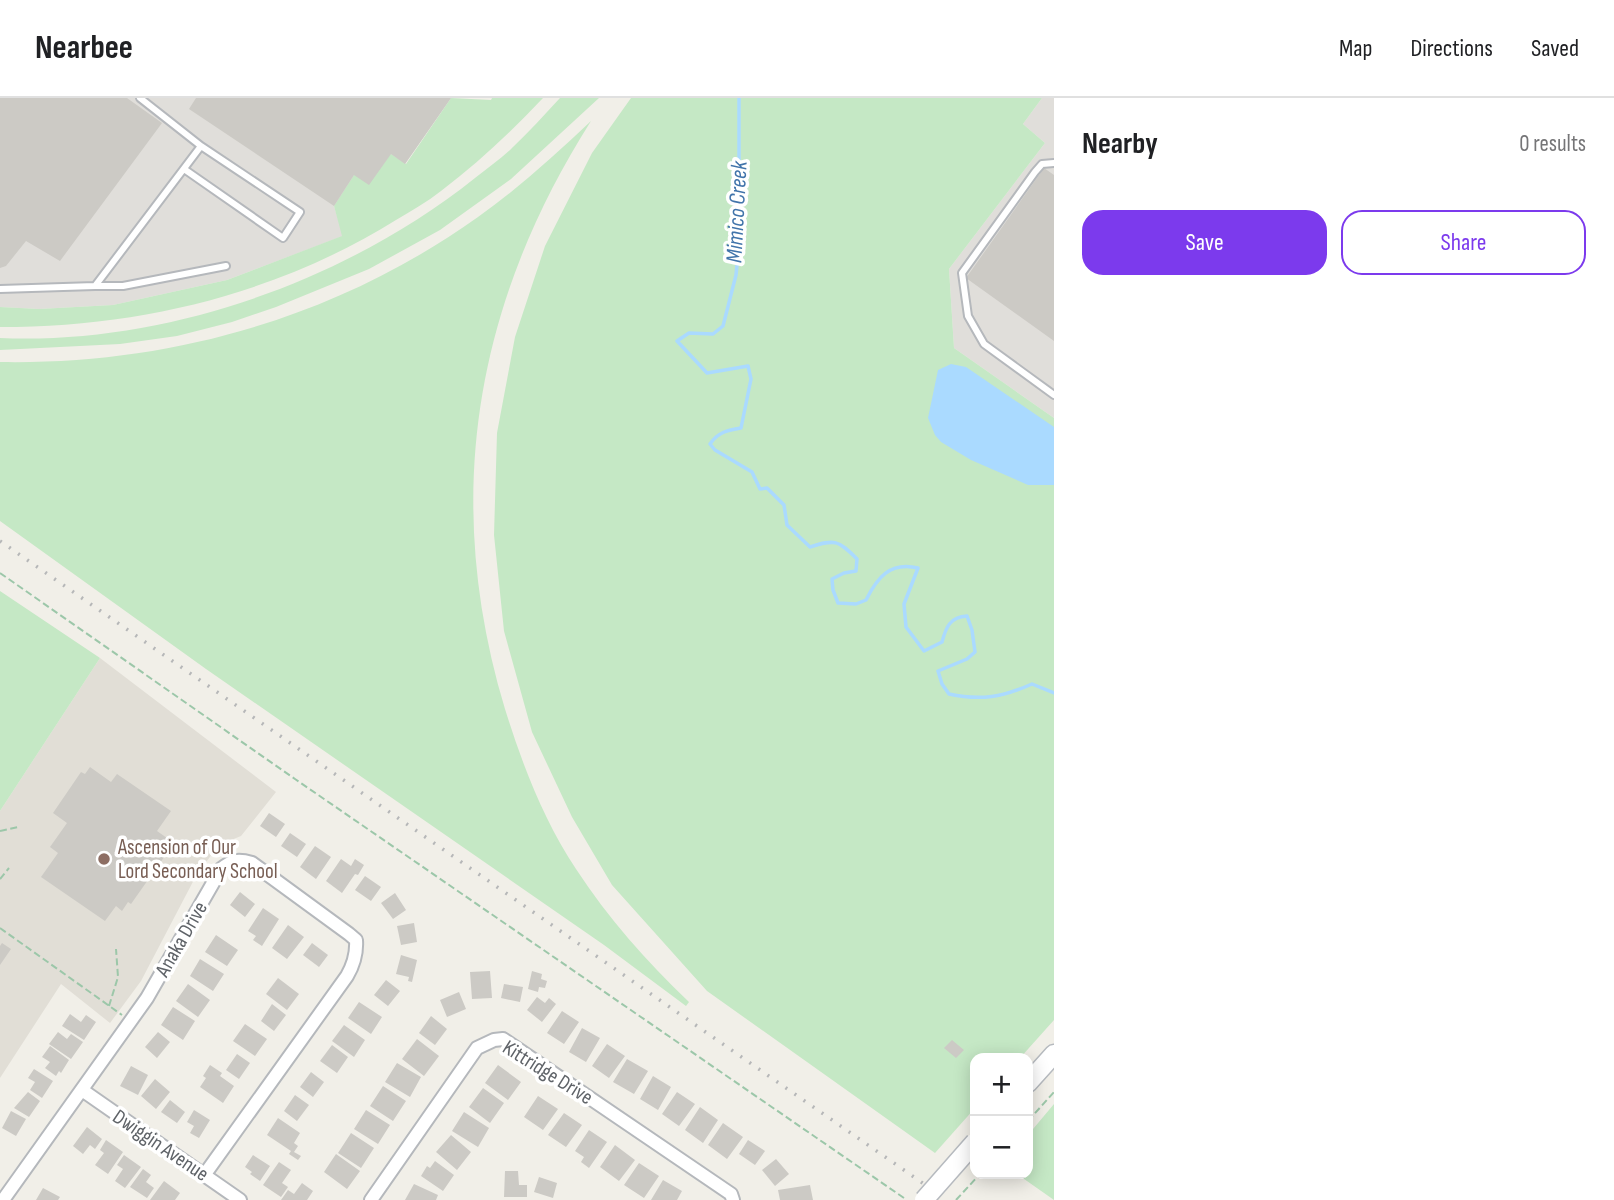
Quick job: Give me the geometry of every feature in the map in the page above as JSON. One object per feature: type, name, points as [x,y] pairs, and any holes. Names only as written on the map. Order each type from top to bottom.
[{"type":"main road","points":[[1033,1077],[1054,1054]]},
{"type":"main road","points":[[924,1200],[970,1148]]},
{"type":"street","name":"Anaka Drive","points":[[3,1200],[157,981],[221,869],[230,861],[252,863],[356,940],[354,965],[205,1174]]},
{"type":"street","name":"Kittridge Drive","points":[[371,1200],[477,1048],[503,1039],[720,1186],[731,1194],[733,1200]]},
{"type":"street","name":"Dwiggin Avenue","points":[[82,1090],[240,1200]]},
{"type":"lane","points":[[140,98],[201,146],[300,212],[283,238],[184,169]]},
{"type":"lane","points":[[95,286],[201,146]]},
{"type":"lane","points":[[1054,163],[1042,164],[1035,172],[962,273],[968,316],[984,344],[1054,395]]},
{"type":"lane","points":[[0,289],[122,286],[226,267]]},
{"type":"path","points":[[0,573],[904,1198]]},
{"type":"path","points":[[0,831],[18,827]]},
{"type":"path","points":[[0,879],[9,868]]},
{"type":"path","points":[[0,928],[130,1021]]},
{"type":"path","points":[[109,1006],[118,977],[116,949]]},
{"type":"path","points":[[1032,1116],[1054,1092]]},
{"type":"path","points":[[956,1200],[975,1179]]},
{"type":"shaded area","points":[[0,98],[451,98],[405,164],[334,206],[343,236],[227,280],[113,305],[39,309],[0,307]]},
{"type":"shaded area","points":[[1042,98],[1054,98],[1054,418],[954,348],[949,269],[1045,143],[1023,124]]},
{"type":"shaded area","name":"Ascension of Our Lord Secondary School","points":[[100,658],[276,792],[241,836],[219,845],[197,874],[141,981],[110,1023],[61,984],[0,1078],[0,811]]},
{"type":"green space","points":[[451,98],[543,98],[494,147],[436,195],[351,246],[304,268],[206,301],[155,313],[104,321],[0,327],[0,307],[39,309],[113,305],[227,280],[342,236],[334,206],[354,175],[391,154],[406,164]]},
{"type":"green space","points":[[560,98],[599,98],[511,179],[440,230],[369,269],[276,307],[177,336],[120,344],[0,350],[0,338],[63,337],[126,330],[189,318],[312,276],[370,247],[424,215],[503,156]]},
{"type":"green space","points":[[631,98],[1042,98],[1023,124],[1045,143],[949,269],[954,348],[1054,418],[1054,1020],[1024,1053],[970,1053],[970,1114],[935,1153],[707,991],[612,885],[572,817],[532,732],[504,631],[494,535],[497,433],[515,337],[545,246],[592,153]]},
{"type":"green space","points":[[591,121],[551,191],[519,261],[496,333],[480,406],[474,480],[475,555],[486,631],[505,709],[526,771],[544,812],[564,851],[601,905],[643,955],[689,1002],[686,1006],[604,945],[206,669],[0,521],[0,362],[64,361],[127,355],[189,344],[251,328],[310,308],[368,282],[424,252],[478,217],[508,195]]},
{"type":"green space","points":[[0,591],[100,658],[0,811]]},
{"type":"green space","points":[[1054,1104],[1054,1200],[1024,1179],[1033,1179],[1033,1129]]},
{"type":"water","points":[[951,364],[966,367],[1054,427],[1054,485],[1028,485],[971,460],[941,442],[935,435],[928,418],[938,370]]},
{"type":"building","points":[[0,98],[127,98],[162,123],[60,261],[26,241],[6,266],[0,268]]},
{"type":"building","points":[[196,98],[451,98],[405,164],[391,154],[369,185],[354,175],[334,206],[189,109]]},
{"type":"building","points":[[1044,168],[1054,175],[1054,341],[966,278]]},
{"type":"building","points":[[90,767],[111,782],[117,774],[171,811],[157,831],[174,843],[131,904],[128,902],[122,911],[116,906],[105,921],[41,877],[58,853],[50,847],[67,823],[53,813],[81,772],[85,774]]},
{"type":"building","points":[[269,813],[285,824],[276,837],[260,826]]},
{"type":"building","points":[[290,833],[306,844],[297,857],[281,846]]},
{"type":"building","points":[[315,846],[331,857],[316,879],[300,867]]},
{"type":"building","points":[[341,859],[351,866],[355,859],[364,865],[342,893],[326,881]]},
{"type":"building","points":[[365,876],[381,887],[371,901],[355,890]]},
{"type":"building","points":[[240,892],[255,904],[245,917],[230,905]]},
{"type":"building","points":[[395,893],[406,910],[393,919],[381,903]]},
{"type":"building","points":[[263,908],[279,919],[262,946],[253,940],[256,936],[248,931]]},
{"type":"building","points":[[414,923],[417,942],[401,945],[397,926]]},
{"type":"building","points":[[288,925],[304,937],[287,959],[272,948]]},
{"type":"building","points":[[216,935],[238,950],[227,966],[205,952]]},
{"type":"building","points":[[2,943],[11,949],[0,965],[0,946]]},
{"type":"building","points":[[312,943],[328,955],[319,967],[303,955]]},
{"type":"building","points":[[401,955],[417,960],[412,982],[408,981],[409,977],[396,974]]},
{"type":"building","points":[[200,959],[224,974],[213,991],[190,976]]},
{"type":"building","points":[[490,971],[492,998],[472,999],[470,972]]},
{"type":"building","points":[[532,971],[542,974],[541,979],[547,981],[545,988],[539,987],[538,992],[528,989]]},
{"type":"building","points":[[278,978],[299,994],[287,1010],[266,994]]},
{"type":"building","points":[[386,980],[400,991],[388,1006],[374,995]]},
{"type":"building","points":[[188,984],[210,1000],[198,1017],[176,1001]]},
{"type":"building","points":[[504,984],[523,987],[520,1002],[501,998]]},
{"type":"building","points":[[459,992],[466,1009],[447,1017],[440,1000]]},
{"type":"building","points":[[537,997],[545,1003],[549,998],[556,1004],[542,1022],[527,1010]]},
{"type":"building","points":[[359,1002],[382,1017],[371,1034],[348,1018]]},
{"type":"building","points":[[272,1004],[286,1015],[274,1031],[261,1021]]},
{"type":"building","points":[[173,1007],[195,1021],[183,1040],[161,1025]]},
{"type":"building","points":[[562,1011],[579,1022],[564,1044],[547,1033]]},
{"type":"building","points":[[70,1014],[81,1022],[86,1015],[96,1022],[84,1040],[62,1026]]},
{"type":"building","points":[[431,1016],[447,1029],[435,1045],[419,1033]]},
{"type":"building","points":[[245,1024],[267,1039],[255,1056],[233,1041]]},
{"type":"building","points":[[344,1025],[365,1040],[354,1057],[332,1041]]},
{"type":"building","points":[[582,1028],[600,1038],[586,1062],[569,1052]]},
{"type":"building","points":[[58,1032],[67,1039],[71,1034],[83,1042],[71,1059],[49,1044]]},
{"type":"building","points":[[158,1032],[170,1042],[157,1058],[145,1047]]},
{"type":"building","points":[[417,1039],[439,1056],[424,1076],[402,1059]]},
{"type":"building","points":[[952,1040],[964,1050],[956,1058],[944,1048]]},
{"type":"building","points":[[607,1044],[625,1056],[609,1078],[592,1066]]},
{"type":"building","points":[[332,1045],[348,1057],[337,1073],[320,1061]]},
{"type":"building","points":[[50,1046],[69,1060],[56,1076],[45,1068],[50,1062],[42,1057]]},
{"type":"building","points":[[237,1054],[250,1063],[239,1079],[226,1070]]},
{"type":"building","points":[[627,1059],[648,1071],[634,1094],[613,1082]]},
{"type":"building","points":[[397,1063],[421,1077],[410,1097],[385,1082]]},
{"type":"building","points":[[210,1065],[234,1086],[223,1103],[200,1087]]},
{"type":"building","points":[[498,1065],[521,1082],[508,1100],[485,1083]]},
{"type":"building","points":[[131,1066],[148,1075],[138,1095],[120,1086]]},
{"type":"building","points":[[34,1069],[53,1081],[42,1098],[30,1090],[35,1082],[28,1078]]},
{"type":"building","points":[[311,1072],[324,1082],[313,1097],[300,1087]]},
{"type":"building","points":[[653,1076],[671,1087],[658,1110],[640,1099]]},
{"type":"building","points":[[155,1079],[170,1092],[156,1109],[141,1096]]},
{"type":"building","points":[[383,1086],[406,1101],[393,1121],[370,1106]]},
{"type":"building","points":[[483,1088],[504,1103],[490,1123],[469,1107]]},
{"type":"building","points":[[28,1092],[40,1101],[29,1117],[14,1108]]},
{"type":"building","points":[[677,1092],[695,1104],[679,1126],[662,1114]]},
{"type":"building","points":[[295,1095],[309,1105],[297,1121],[284,1111]]},
{"type":"building","points":[[538,1096],[558,1109],[543,1130],[524,1117]]},
{"type":"building","points":[[170,1100],[185,1112],[177,1123],[161,1112]]},
{"type":"building","points":[[700,1107],[718,1120],[703,1143],[685,1130]]},
{"type":"building","points":[[194,1110],[210,1120],[199,1138],[190,1133],[194,1126],[187,1122]]},
{"type":"building","points":[[366,1110],[390,1125],[378,1144],[354,1129]]},
{"type":"building","points":[[11,1111],[26,1119],[16,1136],[2,1128]]},
{"type":"building","points":[[464,1112],[489,1128],[478,1147],[452,1131]]},
{"type":"building","points":[[564,1113],[582,1125],[566,1147],[548,1135]]},
{"type":"building","points":[[278,1118],[300,1133],[294,1143],[298,1146],[294,1152],[301,1156],[298,1160],[289,1154],[291,1151],[267,1135]]},
{"type":"building","points":[[723,1123],[743,1137],[727,1159],[708,1145]]},
{"type":"building","points":[[87,1127],[102,1139],[95,1149],[90,1145],[83,1154],[73,1146]]},
{"type":"building","points":[[589,1130],[607,1142],[589,1168],[581,1162],[584,1157],[575,1151]]},
{"type":"building","points":[[351,1133],[374,1148],[361,1168],[338,1153]]},
{"type":"building","points":[[451,1135],[471,1152],[457,1170],[436,1152]]},
{"type":"building","points":[[106,1140],[123,1152],[108,1174],[95,1165],[104,1153],[100,1150]]},
{"type":"building","points":[[748,1140],[765,1151],[755,1165],[739,1154]]},
{"type":"building","points":[[615,1145],[635,1160],[619,1181],[600,1167]]},
{"type":"building","points":[[336,1154],[360,1171],[347,1189],[324,1172]]},
{"type":"building","points":[[124,1155],[141,1167],[125,1188],[115,1181],[123,1169],[117,1165]]},
{"type":"building","points":[[253,1155],[270,1166],[260,1181],[245,1167]]},
{"type":"building","points":[[776,1159],[789,1174],[775,1186],[762,1170]]},
{"type":"building","points":[[435,1161],[454,1175],[443,1191],[421,1176],[427,1166],[430,1168]]},
{"type":"building","points":[[279,1162],[291,1170],[282,1183],[288,1187],[281,1197],[263,1185]]},
{"type":"building","points":[[639,1163],[659,1176],[644,1198],[624,1185]]},
{"type":"building","points":[[143,1169],[151,1175],[146,1182],[154,1188],[147,1198],[130,1187]]},
{"type":"building","points":[[505,1171],[518,1171],[519,1185],[527,1185],[527,1197],[504,1197]]},
{"type":"building","points":[[539,1177],[557,1183],[553,1198],[534,1192]]},
{"type":"building","points":[[663,1180],[682,1191],[677,1200],[651,1200]]},
{"type":"building","points":[[164,1181],[180,1193],[175,1200],[150,1200]]},
{"type":"building","points":[[302,1183],[313,1191],[307,1200],[281,1200],[288,1190],[294,1194]]},
{"type":"building","points":[[414,1184],[438,1195],[436,1200],[405,1200]]},
{"type":"building","points":[[810,1185],[813,1200],[780,1200],[778,1190]]},
{"type":"building","points":[[43,1188],[60,1197],[58,1200],[36,1200]]},
{"type":"waterway","name":"Mimico Creek","points":[[739,98],[739,246],[736,275],[723,326],[713,334],[689,333],[677,341],[707,373],[748,366],[751,379],[741,428],[724,432],[710,444],[715,450],[752,472],[760,489],[767,488],[784,505],[787,525],[810,547],[836,543],[857,559],[856,571],[832,579],[838,603],[856,604],[866,600],[886,573],[908,566],[918,568],[904,604],[906,627],[924,651],[942,642],[947,627],[956,618],[967,616],[975,652],[967,659],[938,671],[949,694],[992,696],[1032,684],[1054,693]]},
{"type":"railway","points":[[0,541],[947,1200]]},
{"type":"place","name":"Ascension of Our Lord Secondary School","points":[[104,859]]}]
